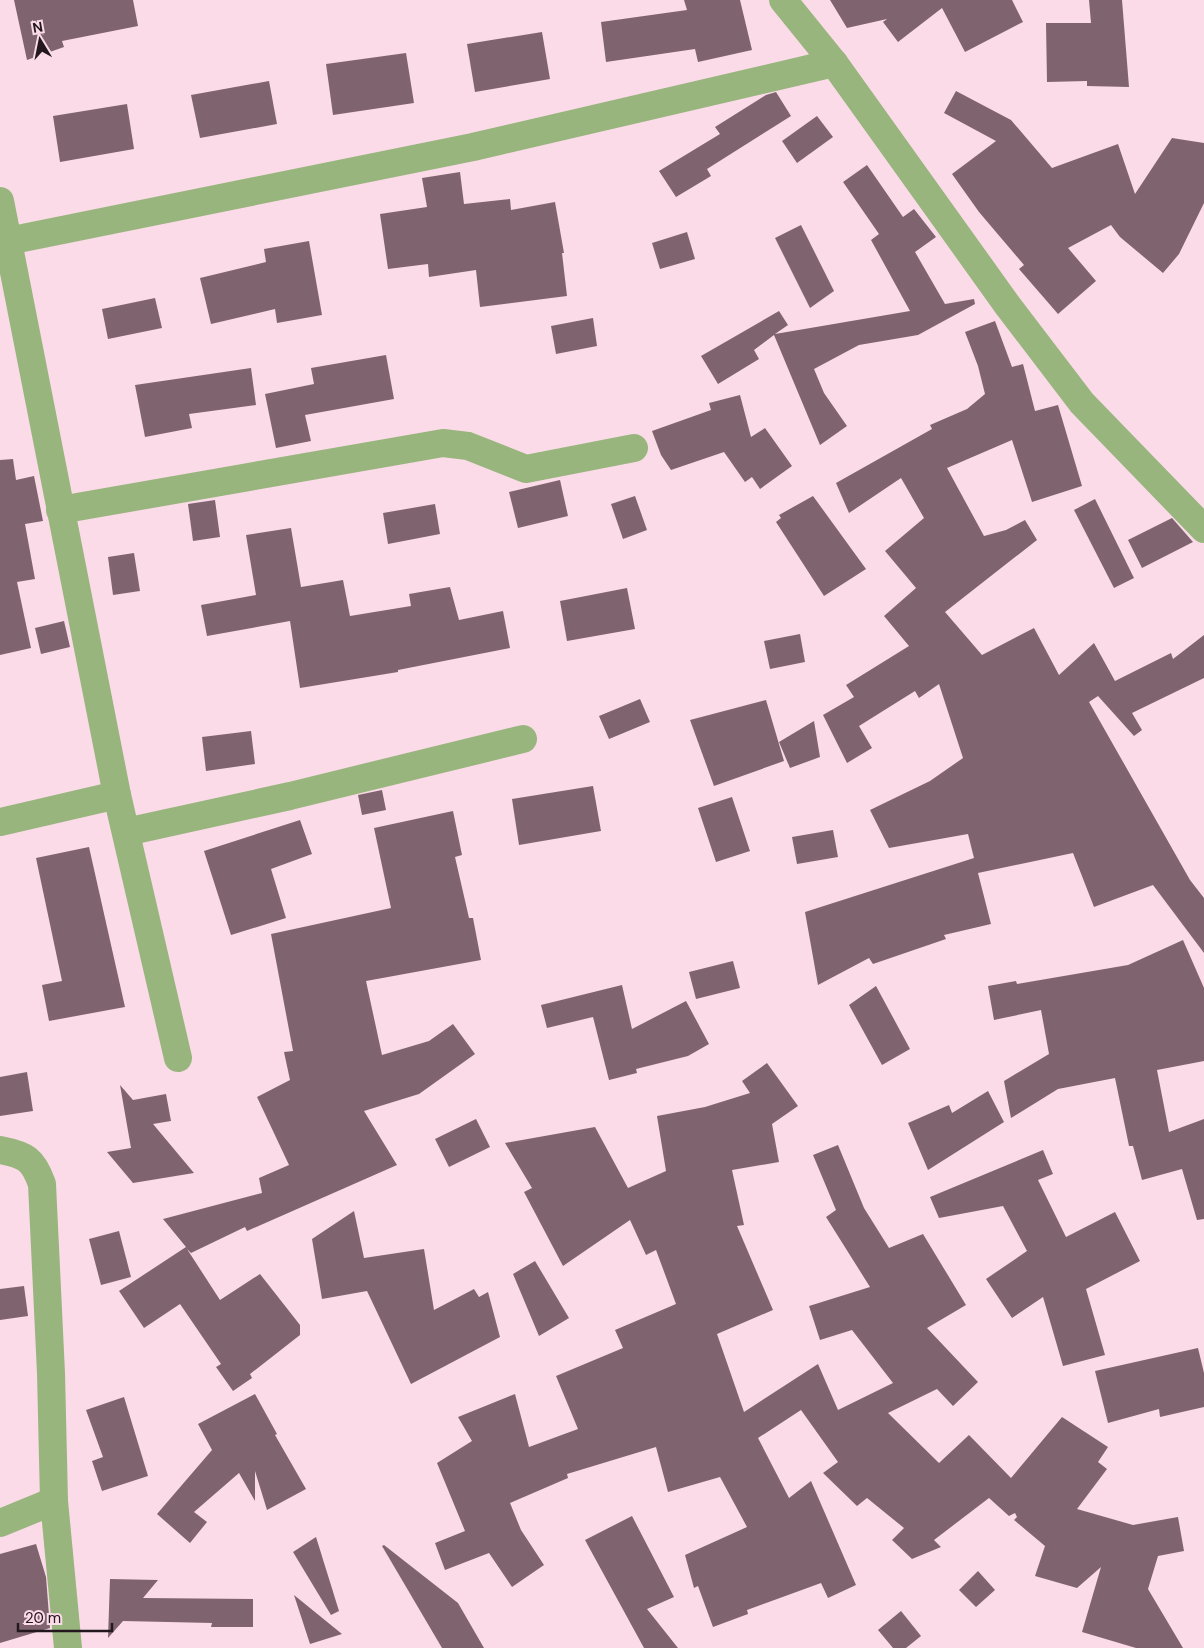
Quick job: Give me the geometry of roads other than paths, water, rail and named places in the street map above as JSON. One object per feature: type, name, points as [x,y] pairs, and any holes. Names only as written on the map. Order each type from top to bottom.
[{"type":"street","points":[[784,0],[834,63],[1008,306],[1082,403],[1204,529]]},
{"type":"street","points":[[8,241],[473,148],[834,63]]},
{"type":"street","points":[[0,201],[117,795],[178,1058]]},
{"type":"street","points":[[60,510],[443,443],[468,446],[519,466],[534,469],[634,448]]},
{"type":"street","points":[[126,832],[290,796],[523,739]]},
{"type":"street","points":[[0,822],[117,795]]},
{"type":"street","points":[[0,1150],[20,1154],[35,1165],[42,1184],[51,1373],[54,1501],[68,1648]]},
{"type":"street","points":[[0,1523],[54,1501]]}]
